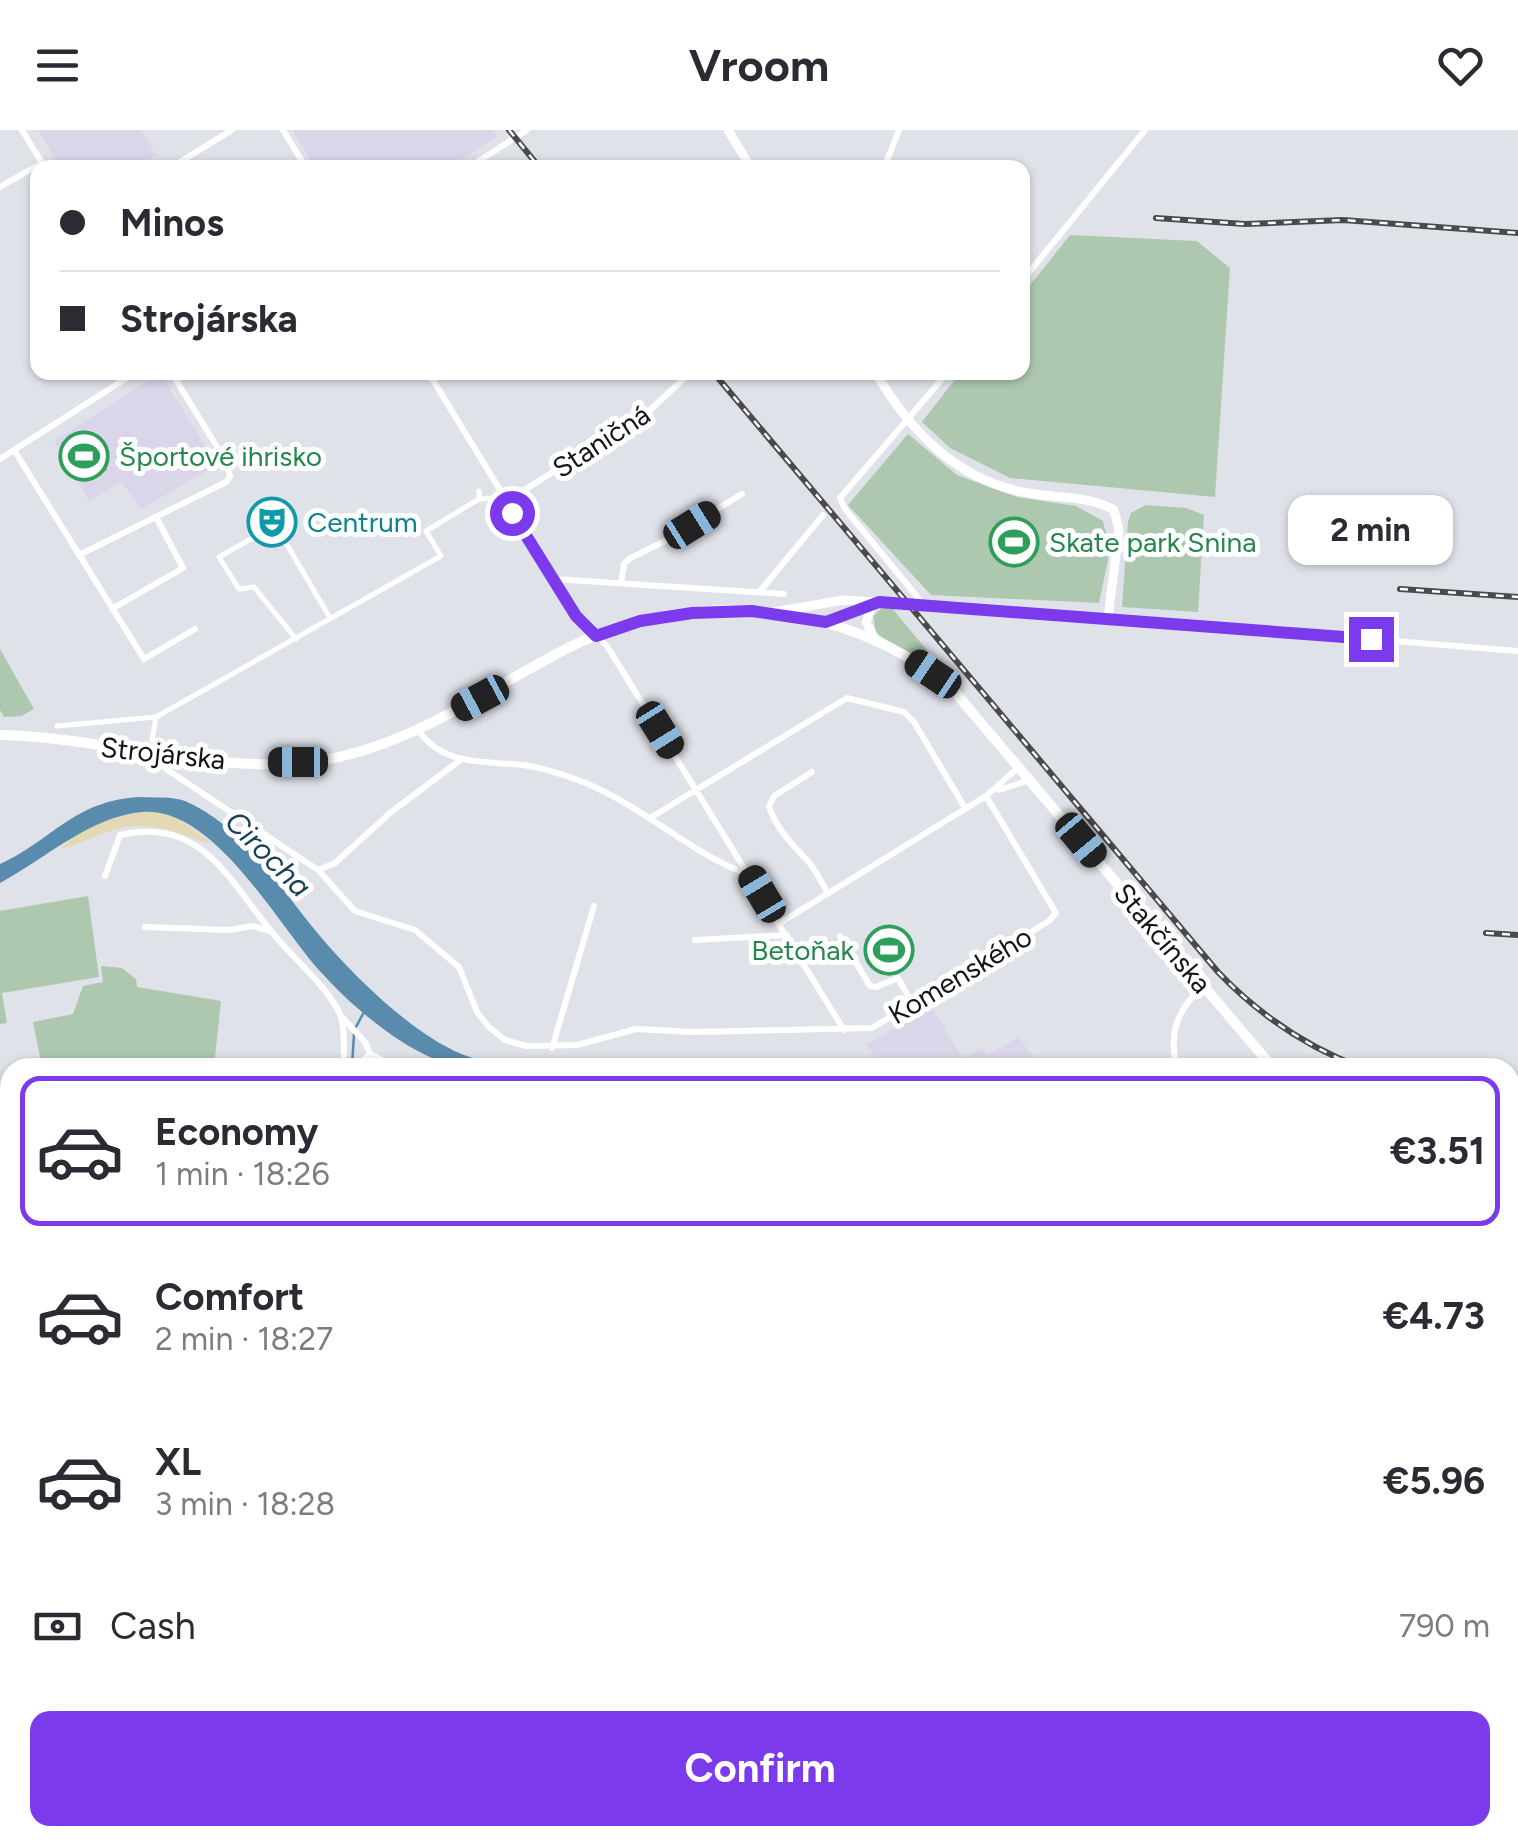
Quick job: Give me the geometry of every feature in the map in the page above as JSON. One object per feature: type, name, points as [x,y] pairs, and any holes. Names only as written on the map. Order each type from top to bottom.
[{"type":"main road","points":[[728,130],[746,160]]},
{"type":"main road","points":[[880,380],[907,422],[939,452],[990,482],[1022,492],[1096,500],[1114,510],[1119,530],[1108,618]]},
{"type":"main road","points":[[826,622],[828,610],[835,602]]},
{"type":"main road","name":"Strojárska","points":[[774,612],[835,602],[1108,618]]},
{"type":"main road","points":[[876,604],[866,622],[876,641]]},
{"type":"main road","name":"Strojárska","points":[[0,736],[234,761],[309,761],[364,750],[418,730],[596,636],[640,621],[738,610],[826,622],[876,604]]},
{"type":"main road","name":"Stakčínska","points":[[826,622],[876,641],[944,682],[1020,766],[1264,1058]]},
{"type":"street","points":[[22,130],[40,160]]},
{"type":"street","points":[[183,160],[232,130]]},
{"type":"street","points":[[284,130],[301,160]]},
{"type":"street","points":[[480,160],[527,130]]},
{"type":"street","points":[[887,160],[899,130]]},
{"type":"street","points":[[1030,271],[1145,130]]},
{"type":"street","points":[[0,187],[30,172]]},
{"type":"street","points":[[0,459],[123,380]]},
{"type":"street","points":[[79,555],[226,482],[230,476],[227,463],[177,380]]},
{"type":"street","points":[[436,380],[505,502],[576,616],[607,646],[844,1030]]},
{"type":"street","name":"Staničná","points":[[505,502],[646,414],[682,380]]},
{"type":"street","points":[[925,606],[840,498],[941,380]]},
{"type":"street","points":[[14,450],[144,659],[195,629]]},
{"type":"street","points":[[621,584],[624,564],[629,559],[742,494]]},
{"type":"street","points":[[56,726],[156,716],[441,556],[426,530],[479,495],[495,498]]},
{"type":"street","points":[[760,592],[824,515]]},
{"type":"street","points":[[112,608],[183,568],[156,516]]},
{"type":"street","points":[[296,639],[254,587],[239,590],[219,557],[272,526],[289,531],[286,542],[330,618]]},
{"type":"street","points":[[553,579],[784,594]]},
{"type":"street","name":"Strojárska","points":[[1108,618],[1518,651]]},
{"type":"street","points":[[650,818],[847,698],[904,712],[914,722],[965,808]]},
{"type":"street","points":[[152,740],[156,716]]},
{"type":"street","points":[[418,730],[426,741],[459,761],[527,765],[578,780],[731,868],[752,876]]},
{"type":"street","name":"Komenského","points":[[158,754],[166,769],[318,870],[354,911],[415,930],[459,967],[477,1012],[505,1040],[552,1048],[636,1030],[872,1028],[1049,921],[1056,913],[989,794]]},
{"type":"street","points":[[318,870],[335,863],[390,812],[459,761]]},
{"type":"street","points":[[989,794],[1020,766]]},
{"type":"street","points":[[812,772],[774,796],[769,806],[791,846],[809,861],[828,894]]},
{"type":"street","points":[[780,923],[989,794],[1030,780]]},
{"type":"street","points":[[105,876],[120,835],[168,834],[202,849],[221,864],[271,932],[360,1036],[370,1054],[378,1058]]},
{"type":"street","points":[[552,1048],[594,906]]},
{"type":"street","points":[[253,926],[261,916]]},
{"type":"street","points":[[145,926],[228,930],[253,926],[271,932]]},
{"type":"street","points":[[694,940],[788,935]]},
{"type":"street","points":[[840,936],[870,986],[898,978],[912,1004]]},
{"type":"street","points":[[1174,1058],[1174,1026],[1184,1004],[1203,986]]},
{"type":"street","points":[[342,1017],[344,1058]]},
{"type":"street","points":[[832,1030],[839,1021]]},
{"type":"street","points":[[365,1058],[370,1054]]},
{"type":"shaded area","points":[[38,130],[141,130],[156,155],[147,160],[56,160]]},
{"type":"shaded area","points":[[292,130],[492,130],[497,137],[459,160],[310,160]]},
{"type":"shaded area","points":[[149,380],[164,380],[217,465],[141,509],[122,482],[89,501],[54,441]]},
{"type":"shaded area","points":[[932,1008],[962,1058],[876,1058],[867,1044]]},
{"type":"shaded area","points":[[1019,1037],[1034,1058],[965,1058],[982,1048],[988,1055]]},
{"type":"green space","points":[[1070,235],[1197,241],[1230,268],[1215,497],[1010,478],[950,448],[922,422],[955,380],[1030,380],[1030,285]]},
{"type":"green space","name":"Športové ihrisko","points":[[82,430],[108,470],[86,483],[61,443]]},
{"type":"green space","points":[[908,434],[957,475],[1017,497],[1076,506],[1103,521],[1110,550],[1099,603],[931,595],[848,505]]},
{"type":"green space","points":[[1146,505],[1186,508],[1204,515],[1198,612],[1122,607],[1128,522],[1131,513]]},
{"type":"green space","points":[[882,608],[892,608],[954,683],[876,633],[873,616]]},
{"type":"green space","points":[[0,649],[34,709],[21,716],[4,717],[0,710]]},
{"type":"green space","points":[[88,896],[99,977],[2,993],[7,1023],[0,1024],[0,911]]},
{"type":"green space","points":[[101,966],[122,968],[136,979],[137,987],[221,1001],[215,1058],[40,1058],[33,1022],[73,1014],[83,986],[103,982]]},
{"type":"sand","points":[[156,811],[181,820],[213,845],[168,830],[133,826],[61,849],[105,821]]},
{"type":"water","points":[[168,798],[185,801],[207,813],[244,843],[320,936],[379,997],[430,1037],[475,1058],[432,1058],[380,1026],[318,969],[218,846],[168,815],[142,812],[104,822],[0,883],[0,864],[80,814],[116,800]]},
{"type":"waterway","points":[[356,1027],[364,1012]]},
{"type":"waterway","points":[[352,1058],[354,1034]]},
{"type":"railway","points":[[509,130],[533,160]]},
{"type":"railway","points":[[1156,218],[1245,224],[1343,220],[1518,233]]},
{"type":"railway","points":[[720,380],[1218,972],[1285,1028],[1340,1058]]},
{"type":"railway","points":[[1400,589],[1518,597]]},
{"type":"railway","points":[[1486,933],[1518,935]]},
{"type":"place","name":"Športové ihrisko","points":[[84,456]]},
{"type":"place","name":"Centrum","points":[[272,522]]},
{"type":"place","name":"Skate park Snina","points":[[1014,542]]},
{"type":"place","name":"Betoňak","points":[[889,950]]},
{"type":"route","points":[[512,513],[576,616],[596,636],[666,616],[738,610],[826,622],[879,602],[1371,639]]},
{"type":"water label","name":"Cirocha","points":[[268,854]]}]
